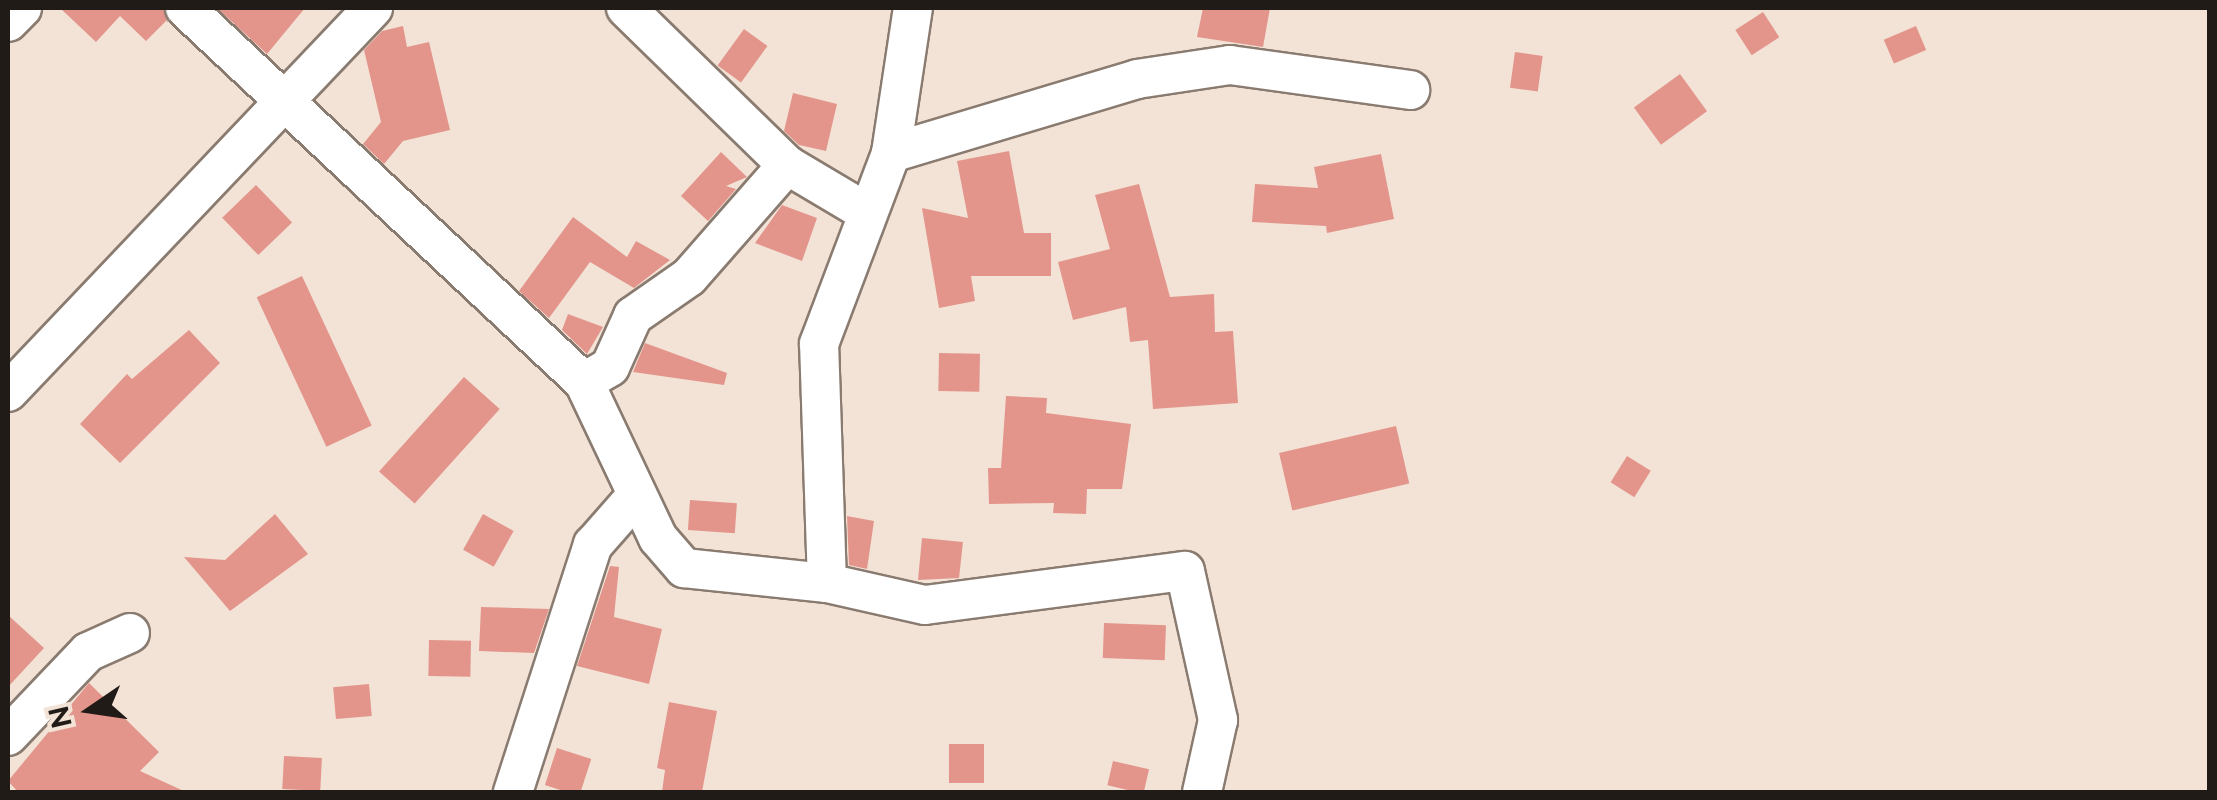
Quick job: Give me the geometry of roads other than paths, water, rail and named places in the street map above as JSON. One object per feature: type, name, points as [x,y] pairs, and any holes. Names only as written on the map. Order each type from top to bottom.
[{"type":"street","points":[[8,22],[22,8]]},
{"type":"street","points":[[184,8],[584,382],[658,538],[684,568],[827,583],[925,605],[1185,571],[1218,720],[1202,792]]},
{"type":"street","points":[[8,392],[373,8]]},
{"type":"street","points":[[626,8],[786,165],[868,213]]},
{"type":"street","points":[[827,583],[819,344],[890,154],[913,8]]},
{"type":"street","points":[[890,154],[1137,78],[1230,65],[1410,90]]},
{"type":"street","points":[[584,382],[610,366],[632,316],[688,277],[786,165]]},
{"type":"street","points":[[513,792],[593,546],[636,496]]},
{"type":"street","points":[[8,736],[88,652],[130,633]]}]
